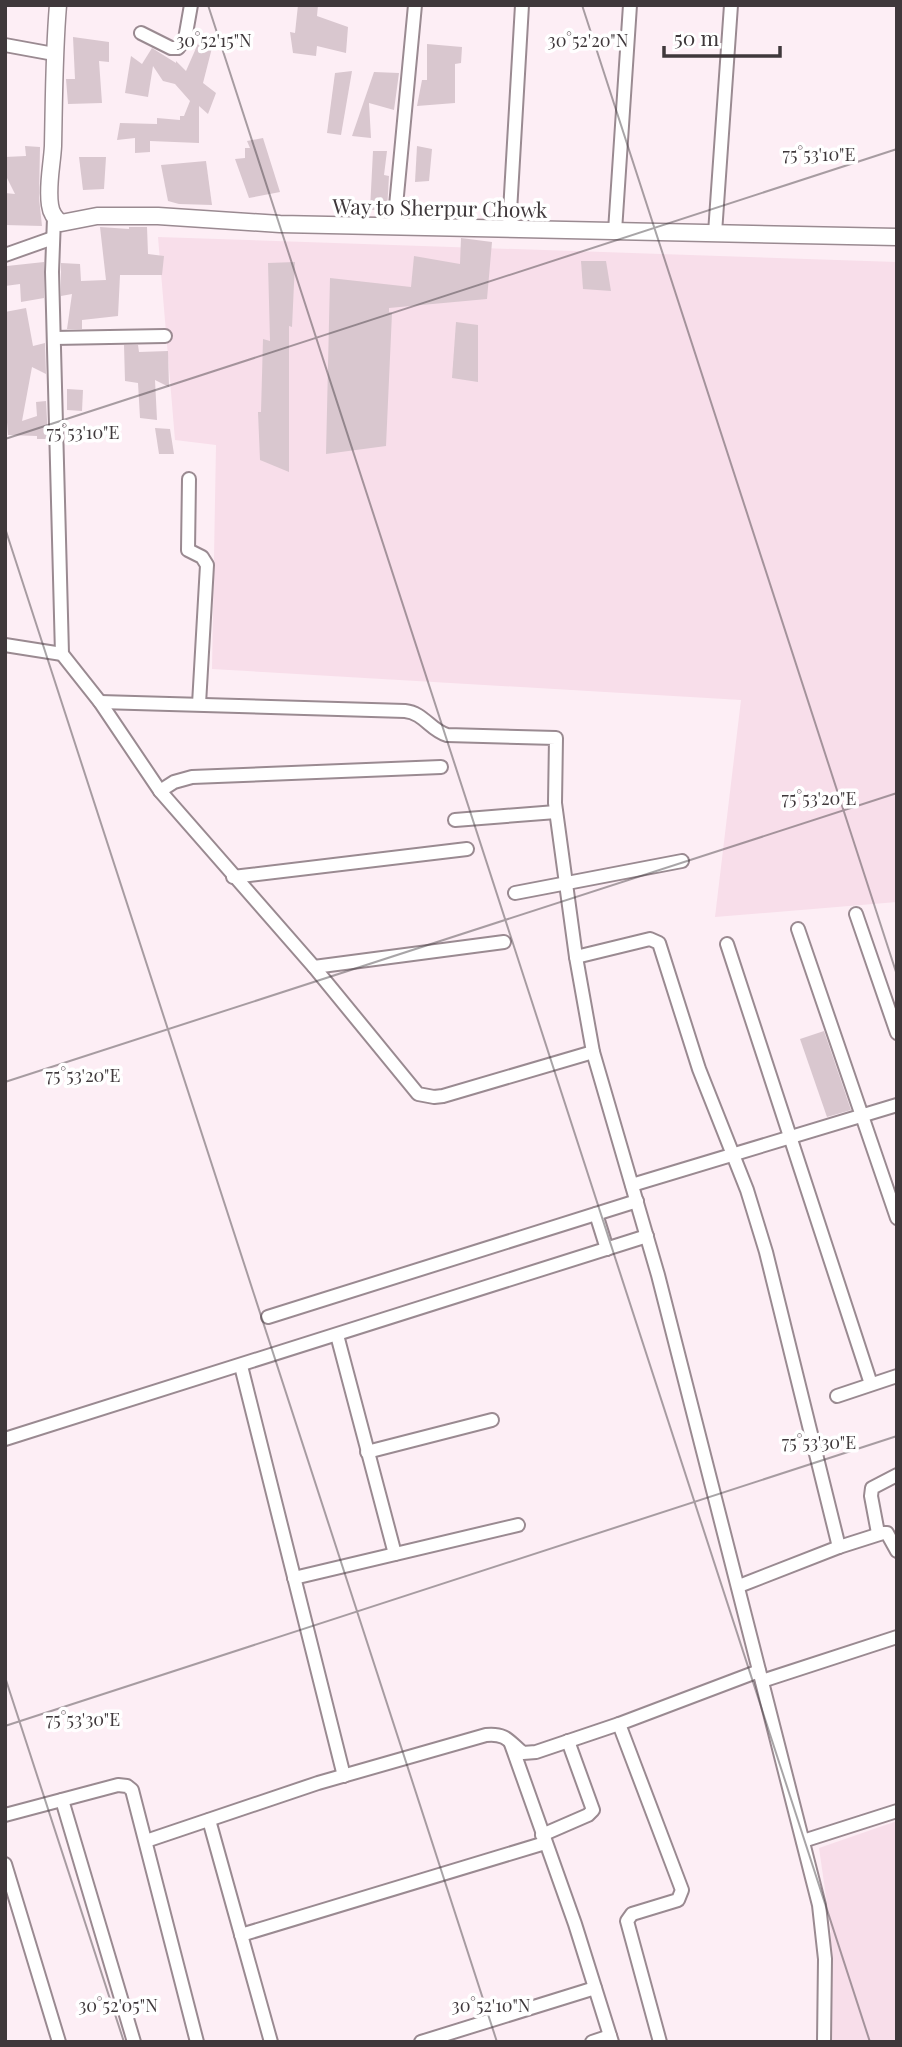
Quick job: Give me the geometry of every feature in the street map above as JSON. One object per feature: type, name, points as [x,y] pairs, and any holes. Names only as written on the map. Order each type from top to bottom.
[{"type":"street","points":[[58,5],[49,193],[54,218],[54,338],[62,654],[100,702],[160,791],[313,967],[418,1094],[443,1096],[593,1052]]},
{"type":"street","points":[[141,33],[171,48],[178,48],[185,39],[191,5]]},
{"type":"street","points":[[394,227],[415,5]]},
{"type":"street","points":[[509,229],[522,5]]},
{"type":"street","points":[[615,231],[630,5]]},
{"type":"street","points":[[715,233],[731,5]]},
{"type":"street","points":[[5,45],[54,54]]},
{"type":"street","name":"Way to Sherpur Chowk","points":[[54,218],[61,223],[97,216],[158,216],[280,225],[897,237]]},
{"type":"street","points":[[5,255],[53,238]]},
{"type":"street","points":[[54,338],[165,336]]},
{"type":"street","points":[[189,479],[188,550],[202,557],[207,565],[199,704]]},
{"type":"street","points":[[5,645],[62,654]]},
{"type":"street","points":[[100,702],[405,711],[419,714],[434,729],[447,735],[556,738],[556,812],[576,957],[593,1052],[647,1236],[819,1905],[824,1934],[824,2042]]},
{"type":"street","points":[[160,791],[174,782],[192,777],[441,767]]},
{"type":"street","points":[[455,820],[556,812]]},
{"type":"street","points":[[233,877],[467,849]]},
{"type":"street","points":[[515,893],[682,861]]},
{"type":"street","points":[[856,914],[897,1033]]},
{"type":"street","points":[[798,929],[897,1219]]},
{"type":"street","points":[[576,957],[650,939],[659,943],[699,1069],[747,1190],[779,1300],[839,1547]]},
{"type":"street","points":[[313,967],[505,942]]},
{"type":"street","points":[[727,944],[871,1384]]},
{"type":"street","points":[[632,1185],[897,1105]]},
{"type":"street","points":[[268,1317],[637,1201]]},
{"type":"street","points":[[596,1214],[607,1249]]},
{"type":"street","points":[[5,1438],[241,1366],[647,1236]]},
{"type":"street","points":[[337,1335],[395,1554]]},
{"type":"street","points":[[241,1366],[344,1776]]},
{"type":"street","points":[[837,1396],[897,1376]]},
{"type":"street","points":[[367,1452],[492,1420]]},
{"type":"street","points":[[878,1534],[872,1488],[897,1475]]},
{"type":"street","points":[[294,1578],[519,1525]]},
{"type":"street","points":[[739,1586],[878,1534],[887,1533],[897,1551]]},
{"type":"street","points":[[146,1841],[344,1776],[486,1735],[494,1734],[509,1739],[528,1754],[760,1676],[897,1637]]},
{"type":"street","points":[[620,1724],[682,1890],[678,1900],[632,1914],[627,1921],[660,2042]]},
{"type":"street","points":[[509,1739],[611,2039],[592,2042]]},
{"type":"street","points":[[241,1935],[543,1839],[588,1815],[593,1810],[568,1741]]},
{"type":"street","points":[[5,1815],[118,1785],[127,1786],[135,1798],[197,2042]]},
{"type":"street","points":[[62,1800],[134,2042]]},
{"type":"street","points":[[803,1841],[897,1811]]},
{"type":"street","points":[[209,1820],[271,2042]]},
{"type":"street","points":[[5,1864],[59,2042]]},
{"type":"street","points":[[421,2042],[595,1988]]},
{"type":"shaded area","points":[[158,237],[897,262],[897,902],[715,917],[741,700],[212,669],[216,445],[175,440]]},
{"type":"shaded area","points":[[897,1821],[897,2042],[831,2042],[831,1931],[819,1848]]},
{"type":"building","points":[[298,5],[318,5],[317,16],[348,27],[346,53],[317,46],[316,56],[293,53],[290,32],[295,33]]},
{"type":"building","points":[[73,37],[109,42],[109,62],[99,61],[102,103],[68,104],[66,79],[75,79]]},
{"type":"building","points":[[200,39],[214,40],[203,83],[216,93],[208,114],[199,106],[199,143],[150,141],[150,152],[135,153],[135,138],[117,140],[120,123],[157,124],[157,118],[180,120],[190,101],[175,84],[163,81],[153,66],[148,97],[125,93],[131,56],[142,64],[152,48],[176,61],[186,71]]},
{"type":"building","points":[[427,44],[462,47],[461,63],[455,64],[455,103],[417,106],[422,80],[427,80]]},
{"type":"building","points":[[352,71],[341,135],[327,133],[335,73]]},
{"type":"building","points":[[374,72],[399,73],[394,110],[369,103],[371,138],[352,136]]},
{"type":"building","points":[[263,138],[280,192],[249,198],[235,159],[245,158],[245,148],[250,148],[247,141]]},
{"type":"building","points":[[25,146],[40,147],[39,198],[42,226],[5,225],[5,193],[15,194],[5,174],[5,157],[26,156]]},
{"type":"building","points":[[417,146],[432,149],[429,181],[415,182]]},
{"type":"building","points":[[373,151],[387,151],[384,175],[389,176],[387,210],[370,210]]},
{"type":"building","points":[[79,157],[106,157],[104,189],[83,190]]},
{"type":"building","points":[[206,161],[212,205],[168,201],[161,165]]},
{"type":"building","points":[[100,227],[147,227],[148,254],[164,256],[162,275],[120,275],[118,316],[82,320],[82,329],[67,329],[72,294],[61,296],[61,263],[80,264],[81,281],[106,280]]},
{"type":"building","points":[[461,238],[492,242],[487,299],[389,308],[392,313],[386,446],[326,454],[330,278],[411,287],[414,256],[460,264]]},
{"type":"building","points":[[581,261],[606,261],[611,291],[583,289]]},
{"type":"building","points":[[44,262],[44,298],[21,302],[20,284],[5,286],[7,266]]},
{"type":"building","points":[[295,262],[292,327],[289,326],[289,472],[260,460],[258,412],[261,412],[263,339],[270,341],[268,263]]},
{"type":"building","points":[[26,308],[33,346],[45,343],[46,374],[32,367],[22,421],[37,416],[36,402],[46,401],[48,439],[8,435],[5,312]]},
{"type":"building","points":[[456,322],[478,325],[478,382],[452,378]]},
{"type":"building","points":[[124,345],[138,345],[139,352],[168,351],[169,387],[155,380],[157,420],[140,418],[138,383],[125,381]]},
{"type":"building","points":[[67,389],[83,390],[82,411],[67,410]]},
{"type":"building","points":[[155,428],[170,429],[174,454],[159,454]]},
{"type":"building","points":[[824,1031],[851,1110],[827,1117],[800,1039]]}]
